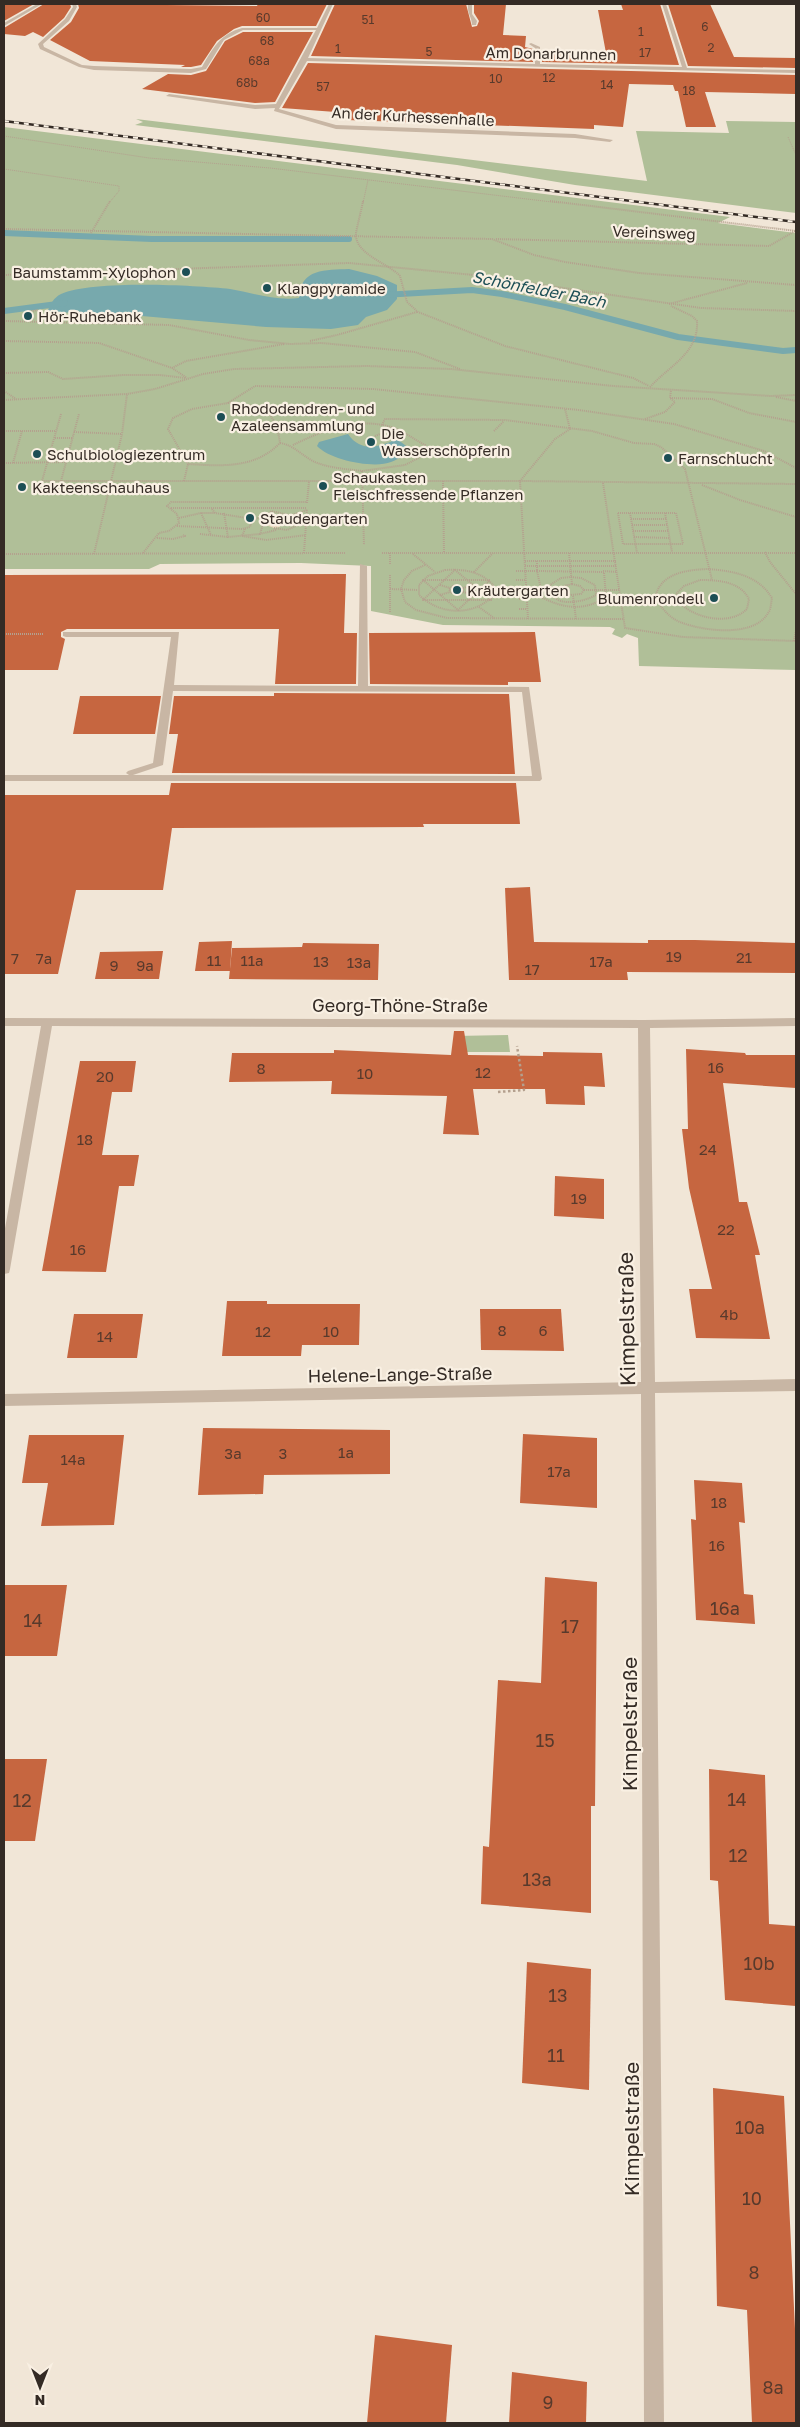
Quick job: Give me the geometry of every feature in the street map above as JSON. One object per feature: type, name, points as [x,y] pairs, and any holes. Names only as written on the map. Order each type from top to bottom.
[{"type":"street","points":[[4,25],[40,4]]},
{"type":"street","points":[[74,4],[75,7],[67,20],[40,44],[42,48],[81,66],[94,68],[191,71],[204,68],[222,37],[236,30],[319,29]]},
{"type":"street","points":[[169,96],[255,107],[279,106],[305,59],[331,4]]},
{"type":"street","points":[[470,4],[470,14],[475,21],[474,24]]},
{"type":"street","points":[[664,4],[685,69]]},
{"type":"street","points":[[531,44],[537,47],[538,65]]},
{"type":"street","name":"Am Donarbrunnen","points":[[305,59],[796,72]]},
{"type":"street","name":"An der Kurhessenhalle","points":[[279,106],[276,110],[336,127],[575,136],[610,140]]},
{"type":"street","points":[[362,566],[363,689]]},
{"type":"street","points":[[66,634],[176,634],[158,765],[119,777]]},
{"type":"street","points":[[4,778],[537,778],[526,689],[170,688]]},
{"type":"street","name":"Georg-Thöne-Straße","points":[[4,1022],[644,1024],[796,1022]]},
{"type":"street","points":[[4,1270],[47,1022]]},
{"type":"street","name":"Kimpelstraße","points":[[644,1024],[654,2423]]},
{"type":"street","name":"Helene-Lange-Straße","points":[[4,1400],[796,1385]]},
{"type":"path","points":[[4,136],[148,158],[270,168],[796,231]]},
{"type":"path","points":[[788,137],[796,155]]},
{"type":"path","points":[[4,169],[119,186],[119,191],[107,205],[91,233]]},
{"type":"path","points":[[368,180],[356,235],[357,243],[365,252],[400,276],[405,288],[407,302],[418,312],[506,346],[633,378],[650,387]]},
{"type":"path","name":"Vereinsweg","points":[[4,230],[91,233],[356,235],[768,246],[796,231]]},
{"type":"path","points":[[492,239],[534,256],[565,262],[639,273],[796,285]]},
{"type":"path","points":[[4,275],[277,264],[349,263],[493,278],[701,308],[796,311]]},
{"type":"path","points":[[666,304],[752,282]]},
{"type":"path","points":[[650,387],[692,347],[697,337],[698,321],[681,310],[666,304]]},
{"type":"path","points":[[27,312],[38,310],[41,315],[39,322]]},
{"type":"path","points":[[172,368],[186,361],[333,338],[385,320],[418,312]]},
{"type":"path","points":[[4,321],[168,325],[249,340],[290,344],[322,343],[415,352],[466,371]]},
{"type":"path","points":[[4,341],[99,343],[172,368],[188,378]]},
{"type":"path","points":[[4,400],[126,394],[155,389],[188,378],[226,370],[269,367],[399,366],[671,390],[771,396],[796,395]]},
{"type":"path","points":[[5,367],[4,372],[48,372],[63,378],[160,374],[188,378]]},
{"type":"path","points":[[228,403],[255,386],[373,389],[565,409],[674,424],[764,451],[796,468]]},
{"type":"path","points":[[670,398],[671,390]]},
{"type":"path","points":[[4,391],[10,393],[17,400]]},
{"type":"path","points":[[94,554],[122,434],[126,394]]},
{"type":"path","points":[[771,396],[796,401]]},
{"type":"path","points":[[644,420],[666,412],[675,402],[670,398]]},
{"type":"path","points":[[670,398],[712,399],[749,413],[796,422]]},
{"type":"path","points":[[184,481],[188,464],[185,454],[172,439],[168,430],[172,419],[183,413],[228,403],[262,408],[271,414],[279,424],[280,444],[274,452],[246,463],[225,466],[188,464]]},
{"type":"path","points":[[565,409],[570,429]]},
{"type":"path","points":[[61,414],[42,481],[520,481],[796,484]]},
{"type":"path","points":[[61,481],[79,414]]},
{"type":"path","points":[[382,425],[386,419],[505,420],[592,431],[634,443],[654,444],[661,447],[685,469],[712,580]]},
{"type":"path","points":[[494,431],[505,420]]},
{"type":"path","points":[[280,444],[293,445],[334,428],[351,424],[382,425],[395,428],[425,445],[426,454],[420,460],[402,466],[362,471],[344,470],[308,459],[293,445]]},
{"type":"path","points":[[375,436],[395,428]]},
{"type":"path","points":[[528,619],[520,481],[556,439],[570,429]]},
{"type":"path","points":[[4,431],[56,431]]},
{"type":"path","points":[[13,463],[22,431]]},
{"type":"path","points":[[74,432],[122,434]]},
{"type":"path","points":[[54,438],[73,438]]},
{"type":"path","points":[[68,454],[81,454]]},
{"type":"path","points":[[4,463],[66,462]]},
{"type":"path","points":[[362,471],[364,553]]},
{"type":"path","points":[[304,553],[308,481]]},
{"type":"path","points":[[443,481],[444,553]]},
{"type":"path","points":[[603,483],[625,628],[683,637],[795,641],[796,630]]},
{"type":"path","points":[[698,484],[740,500],[796,517]]},
{"type":"path","points":[[179,518],[167,506],[168,503],[307,502]]},
{"type":"path","points":[[170,508],[307,509]]},
{"type":"path","points":[[211,508],[216,513]]},
{"type":"path","points":[[267,515],[275,508]]},
{"type":"path","points":[[143,554],[157,538],[159,532],[176,526],[245,528],[250,527],[253,519],[258,516],[286,517],[307,509]]},
{"type":"path","points":[[271,511],[289,515]]},
{"type":"path","points":[[179,518],[201,513],[224,513],[253,519]]},
{"type":"path","points":[[201,513],[211,535]]},
{"type":"path","points":[[224,513],[228,529],[226,534],[228,536]]},
{"type":"path","points":[[618,513],[630,513],[676,513],[683,544],[623,544],[618,513]]},
{"type":"path","points":[[630,513],[637,553]]},
{"type":"path","points":[[664,513],[672,552]]},
{"type":"path","points":[[176,526],[179,518]]},
{"type":"path","points":[[631,519],[666,519]]},
{"type":"path","points":[[200,534],[242,536],[252,532],[260,534],[275,529],[287,530],[307,521]]},
{"type":"path","points":[[260,534],[263,524]]},
{"type":"path","points":[[632,525],[667,525]]},
{"type":"path","points":[[242,536],[245,528]]},
{"type":"path","points":[[633,531],[668,531]]},
{"type":"path","points":[[157,538],[173,539],[185,536],[183,535]]},
{"type":"path","points":[[242,536],[250,540],[282,540],[295,535],[306,535]]},
{"type":"path","points":[[634,537],[669,538]]},
{"type":"path","points":[[765,552],[770,562],[796,594]]},
{"type":"path","points":[[4,554],[354,553]]},
{"type":"path","points":[[381,553],[796,553]]},
{"type":"path","points":[[390,553],[390,564]]},
{"type":"path","points":[[412,553],[436,573]]},
{"type":"path","points":[[474,572],[493,553]]},
{"type":"path","points":[[569,553],[572,584]]},
{"type":"path","points":[[525,561],[616,561]]},
{"type":"path","points":[[537,561],[537,572],[543,598],[551,603],[574,608],[589,607],[606,597],[602,561]]},
{"type":"path","points":[[552,561],[552,566]]},
{"type":"path","points":[[586,561],[586,566]]},
{"type":"path","points":[[425,565],[412,572],[404,580],[401,589],[405,602],[416,610],[447,618],[623,619]]},
{"type":"path","points":[[525,566],[616,566]]},
{"type":"path","points":[[708,569],[738,573],[763,586],[772,598],[770,612],[762,621],[752,626],[723,631],[693,628],[677,622],[662,612],[655,598],[660,584],[678,573],[708,569]]},
{"type":"path","points":[[455,570],[491,600]]},
{"type":"path","points":[[423,600],[455,570]]},
{"type":"path","points":[[455,570],[474,572],[490,580],[495,590],[491,600],[478,607],[458,610],[438,608],[423,600],[418,590],[423,580],[436,573],[455,570]]},
{"type":"path","points":[[516,571],[617,572]]},
{"type":"path","points":[[390,575],[390,612]]},
{"type":"path","points":[[571,577],[588,581],[595,585],[596,595],[591,599],[574,602],[557,599],[548,590],[555,581],[571,577]]},
{"type":"path","points":[[423,580],[490,580]]},
{"type":"path","points":[[423,580],[458,610]]},
{"type":"path","points":[[458,610],[490,580]]},
{"type":"path","points":[[516,580],[526,580]]},
{"type":"path","points":[[712,580],[724,582],[743,590],[749,596],[751,603],[748,609],[732,618],[708,619],[687,611],[680,606],[676,599],[677,593],[682,587],[695,582],[712,580]]},
{"type":"path","points":[[561,590],[564,586],[572,584],[580,586],[584,590],[620,590]]},
{"type":"path","points":[[440,585],[450,588],[455,586],[463,588],[473,585]]},
{"type":"path","points":[[390,589],[418,590]]},
{"type":"path","points":[[495,590],[561,590],[565,594],[573,596],[581,594],[584,590]]},
{"type":"path","points":[[440,595],[450,592],[456,594],[463,592],[474,595]]},
{"type":"path","points":[[573,596],[576,619]]},
{"type":"path","points":[[518,599],[527,599]]},
{"type":"path","points":[[423,600],[491,600]]},
{"type":"path","points":[[478,607],[494,619]]},
{"type":"path","points":[[433,614],[438,608]]},
{"type":"path","points":[[519,609],[527,609]]},
{"type":"path","points":[[4,634],[66,634]]},
{"type":"path","points":[[498,1092],[524,1090],[524,1069],[518,1059],[514,1023]]},
{"type":"green space","points":[[136,119],[647,181],[636,131],[729,133],[726,121],[796,122],[796,213],[575,185],[457,165],[135,125],[143,122]]},
{"type":"green space","points":[[4,127],[730,217],[718,223],[796,233],[796,670],[639,666],[638,638],[627,634],[622,638],[612,634],[615,629],[610,627],[443,625],[371,611],[371,566],[301,563],[160,564],[149,569],[4,569]]},
{"type":"green space","points":[[508,1035],[510,1052],[454,1052],[455,1036]]},
{"type":"shaded area","points":[[258,516],[286,517],[280,527],[274,528],[263,524]]},
{"type":"water","points":[[349,269],[377,276],[397,285],[397,299],[387,310],[366,317],[358,325],[331,329],[266,327],[119,314],[47,312],[54,299],[61,294],[76,290],[119,285],[214,287],[273,298],[299,298],[300,288],[309,276],[323,271]]},
{"type":"water","points":[[348,434],[353,440],[364,446],[377,446],[397,439],[410,449],[394,461],[383,464],[364,464],[342,459],[323,451],[317,446],[319,442]]},
{"type":"building","points":[[4,4],[34,4],[4,21]]},
{"type":"building","points":[[44,4],[70,4],[71,7],[64,18],[43,37],[33,32],[25,36],[4,34],[4,28]]},
{"type":"building","points":[[78,4],[257,6],[258,4],[327,4],[316,26],[242,26],[234,29],[217,41],[201,65],[181,67],[185,65],[90,61],[50,40],[71,22],[79,8]]},
{"type":"building","points":[[335,4],[466,4],[472,27],[477,26],[479,21],[474,13],[474,4],[506,4],[503,35],[526,36],[525,47],[533,49],[533,62],[311,56]]},
{"type":"building","points":[[621,4],[660,4],[679,65],[542,62],[542,50],[606,53],[598,10],[623,10]]},
{"type":"building","points":[[668,4],[710,4],[734,57],[796,58],[796,68],[688,66]]},
{"type":"building","points":[[243,32],[313,32],[275,102],[255,103],[142,89],[168,74],[191,75],[206,71],[225,41]]},
{"type":"building","points":[[308,63],[796,75],[796,94],[705,92],[716,127],[686,127],[678,91],[675,91],[673,85],[629,84],[623,127],[594,125],[594,129],[347,120],[349,113],[282,108]]},
{"type":"building","points":[[346,574],[344,633],[357,633],[356,684],[275,684],[279,629],[67,629],[61,632],[61,637],[65,639],[58,670],[4,670],[4,575]]},
{"type":"building","points":[[535,632],[541,682],[508,682],[508,685],[370,684],[369,633]]},
{"type":"building","points":[[274,693],[509,694],[515,774],[172,773],[178,734],[169,734],[174,696],[274,696]]},
{"type":"building","points":[[80,696],[161,696],[155,734],[73,734]]},
{"type":"building","points":[[171,783],[516,783],[520,824],[423,824],[424,827],[172,828],[163,890],[76,890],[58,974],[4,974],[4,795],[169,795]]},
{"type":"building","points":[[530,887],[534,942],[648,943],[648,940],[695,940],[796,943],[796,973],[627,972],[628,980],[509,980],[505,888]]},
{"type":"building","points":[[232,941],[230,971],[195,971],[199,942]]},
{"type":"building","points":[[303,943],[379,944],[378,980],[229,979],[232,948],[302,947]]},
{"type":"building","points":[[163,951],[159,979],[95,979],[100,952]]},
{"type":"building","points":[[454,1031],[464,1031],[468,1055],[543,1056],[543,1052],[602,1053],[605,1087],[584,1086],[585,1105],[546,1104],[545,1089],[473,1089],[479,1135],[443,1134],[447,1096],[331,1094],[332,1081],[229,1082],[232,1053],[334,1053],[334,1050],[451,1055]]},
{"type":"building","points":[[686,1049],[745,1053],[746,1055],[796,1055],[796,1088],[723,1083],[739,1202],[747,1202],[760,1255],[755,1255],[770,1339],[696,1338],[689,1289],[712,1289],[689,1188],[682,1129],[688,1129]]},
{"type":"building","points":[[80,1061],[136,1061],[132,1092],[112,1092],[102,1155],[139,1155],[134,1186],[119,1186],[106,1272],[42,1271]]},
{"type":"building","points":[[555,1176],[604,1179],[604,1219],[554,1216]]},
{"type":"building","points":[[227,1301],[267,1301],[267,1304],[360,1304],[359,1345],[302,1345],[301,1356],[222,1356]]},
{"type":"building","points":[[480,1309],[561,1309],[564,1351],[481,1350]]},
{"type":"building","points":[[74,1314],[143,1314],[137,1358],[67,1358]]},
{"type":"building","points":[[203,1428],[390,1430],[390,1474],[264,1475],[263,1494],[198,1495]]},
{"type":"building","points":[[523,1434],[597,1438],[597,1508],[520,1503]]},
{"type":"building","points":[[29,1435],[124,1435],[114,1525],[41,1526],[48,1483],[22,1483]]},
{"type":"building","points":[[694,1480],[742,1483],[745,1523],[739,1522],[744,1594],[753,1595],[755,1624],[696,1620],[691,1519],[696,1520]]},
{"type":"building","points":[[545,1577],[597,1582],[595,1806],[591,1806],[591,1913],[481,1904],[483,1846],[489,1847],[498,1680],[541,1683]]},
{"type":"building","points":[[4,1585],[67,1585],[57,1656],[4,1656]]},
{"type":"building","points":[[4,1759],[47,1759],[35,1841],[4,1841]]},
{"type":"building","points":[[709,1769],[765,1775],[769,1924],[796,1926],[796,2006],[725,2000],[718,1881],[710,1880]]},
{"type":"building","points":[[527,1962],[591,1969],[589,2090],[522,2083]]},
{"type":"building","points":[[713,2088],[784,2096],[796,2350],[796,2423],[752,2423],[747,2310],[717,2306]]},
{"type":"building","points":[[375,2335],[452,2345],[446,2423],[367,2423]]},
{"type":"building","points":[[512,2372],[587,2382],[586,2423],[509,2423]]},
{"type":"waterway","points":[[4,233],[152,239],[349,239]]},
{"type":"waterway","name":"Schönfelder Bach","points":[[382,295],[472,290],[565,307],[678,337],[783,351],[796,350]]},
{"type":"waterway","name":"Schönfelder Bach","points":[[4,311],[65,303]]},
{"type":"railway","points":[[4,121],[796,222]]},
{"type":"place","name":"Baumstamm-Xylophon","points":[[186,272]]},
{"type":"place","name":"Klangpyramide","points":[[267,288]]},
{"type":"place","name":"Hör-Ruhebank","points":[[28,316]]},
{"type":"place","name":"Rhododendren- und Azaleensammlung","points":[[221,417]]},
{"type":"place","name":"Die Wasserschöpferin","points":[[371,442]]},
{"type":"place","name":"Schulbiologiezentrum","points":[[37,454]]},
{"type":"place","name":"Farnschlucht","points":[[668,458]]},
{"type":"place","name":"Schaukasten Fleischfressende Pflanzen","points":[[323,486]]},
{"type":"place","name":"Kakteenschauhaus","points":[[22,487]]},
{"type":"place","name":"Staudengarten","points":[[250,518]]},
{"type":"place","name":"Kräutergarten","points":[[457,590]]},
{"type":"place","name":"Blumenrondell","points":[[714,598]]}]
